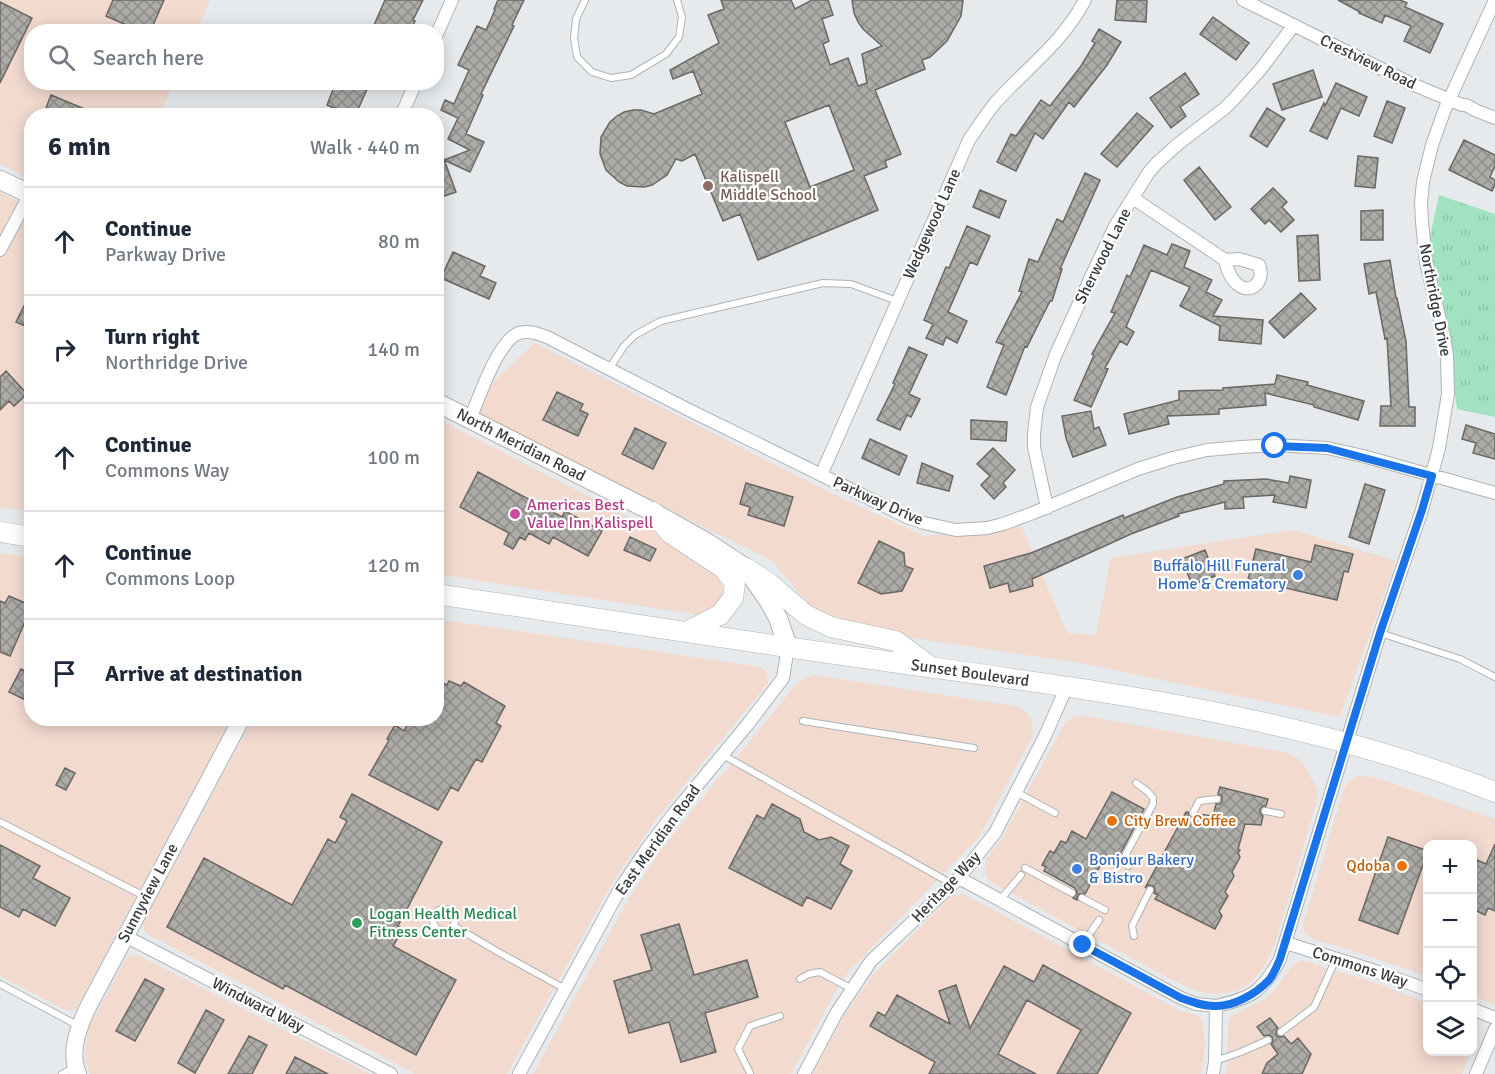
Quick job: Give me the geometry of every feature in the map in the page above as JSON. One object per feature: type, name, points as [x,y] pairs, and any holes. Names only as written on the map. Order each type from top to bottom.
[{"type":"main road","points":[[0,180],[24,192]]},
{"type":"main road","name":"North Meridian Road","points":[[444,406],[653,512],[708,543],[746,568],[778,618],[788,647]]},
{"type":"main road","points":[[653,512],[670,533],[723,568],[735,583],[733,598],[720,615],[686,632]]},
{"type":"main road","points":[[0,532],[24,536]]},
{"type":"main road","points":[[746,568],[770,584],[807,615],[831,627],[896,641],[930,667]]},
{"type":"main road","name":"Sunset Boulevard","points":[[444,595],[1067,686],[1238,717],[1346,743],[1411,762],[1495,792]]},
{"type":"street","points":[[441,24],[452,0]]},
{"type":"street","name":"Wedgewood Lane","points":[[821,475],[969,140],[996,103],[1055,44],[1078,14],[1085,0]]},
{"type":"street","name":"Crestview Road","points":[[1244,0],[1412,84],[1495,118]]},
{"type":"street","name":"Northridge Drive","points":[[1346,743],[1422,510],[1439,448],[1447,403],[1444,337],[1426,262],[1421,202],[1423,182],[1432,145],[1449,99],[1495,0]]},
{"type":"street","name":"Sherwood Lane","points":[[1047,508],[1034,447],[1038,406],[1056,354],[1115,226],[1157,163],[1234,99],[1260,70],[1294,25]]},
{"type":"street","points":[[405,108],[412,90]]},
{"type":"street","points":[[1133,198],[1225,260]]},
{"type":"street","points":[[0,250],[24,207]]},
{"type":"street","name":"Parkway Drive","points":[[470,419],[496,358],[511,338],[525,332],[547,337],[687,409],[908,517],[956,530],[995,526],[1047,508],[1138,469],[1173,458],[1207,450],[1241,447],[1327,448],[1495,494]]},
{"type":"street","name":"East Meridian Road","points":[[519,1074],[620,889],[675,812],[783,678],[788,647]]},
{"type":"street","name":"Heritage Way","points":[[804,1074],[837,1012],[871,961],[956,881],[995,833],[1045,736],[1067,686]]},
{"type":"street","name":"Sunnyview Lane","points":[[72,1072],[79,1026],[238,726]]},
{"type":"street","points":[[956,881],[1000,901],[1196,1004],[1216,1006],[1251,996],[1270,979],[1280,959],[1346,743]]},
{"type":"street","name":"Windward Way","points":[[125,936],[391,1074]]},
{"type":"street","name":"Commons Way","points":[[1286,943],[1423,988]]},
{"type":"street","points":[[1214,1068],[1216,1006]]},
{"type":"street","points":[[1477,1011],[1495,1018]]},
{"type":"street","points":[[1476,1074],[1495,1029]]},
{"type":"lane","points":[[585,0],[576,19],[574,38],[577,57],[592,72],[611,78],[630,75],[666,54],[679,37],[682,17],[677,0]]},
{"type":"lane","points":[[609,369],[635,334],[661,321],[823,283],[851,284],[898,302]]},
{"type":"lane","points":[[1380,633],[1460,659],[1495,677]]},
{"type":"lane","points":[[804,721],[975,748]]},
{"type":"lane","points":[[722,755],[956,881]]},
{"type":"lane","points":[[1128,866],[1126,854],[1153,804],[1153,798],[1136,783]]},
{"type":"lane","points":[[1016,792],[1055,813]]},
{"type":"lane","points":[[1193,813],[1199,801],[1217,800]]},
{"type":"lane","points":[[1264,811],[1281,814]]},
{"type":"lane","points":[[0,822],[146,897]]},
{"type":"lane","points":[[1025,868],[1072,893]]},
{"type":"lane","points":[[1000,901],[1021,875]]},
{"type":"lane","points":[[1134,936],[1132,926],[1150,890]]},
{"type":"lane","points":[[1082,898],[1105,910]]},
{"type":"lane","points":[[1083,945],[1099,920]]},
{"type":"lane","points":[[454,926],[565,989]]},
{"type":"lane","points":[[1281,1032],[1314,1006],[1336,959]]},
{"type":"lane","points":[[800,979],[808,974],[820,972],[852,989]]},
{"type":"lane","points":[[0,984],[79,1026]]},
{"type":"lane","points":[[750,1073],[738,1049],[750,1026],[780,1016]]},
{"type":"lane","points":[[1214,1068],[1268,1040]]},
{"type":"shaded area","points":[[0,0],[210,0],[199,24],[24,24],[24,90],[171,90],[162,108],[24,108],[24,176],[0,164]]},
{"type":"shaded area","points":[[0,192],[24,205],[24,511],[0,507]]},
{"type":"shaded area","points":[[535,343],[825,490],[924,536],[1022,527],[1067,633],[1096,635],[1111,558],[1293,530],[1396,561],[1340,717],[1080,663],[826,625],[772,561],[464,409]]},
{"type":"shaded area","points":[[444,422],[671,539],[719,571],[725,597],[705,616],[444,575]]},
{"type":"shaded area","points":[[0,553],[24,557],[24,726],[227,726],[77,1007],[71,1011],[65,1010],[0,976]]},
{"type":"shaded area","points":[[444,620],[761,667],[767,673],[768,683],[655,821],[612,883],[507,1074],[416,1074],[147,934],[143,923],[249,726],[444,726]]},
{"type":"shaded area","points":[[814,675],[1016,706],[1024,710],[1031,718],[1032,737],[979,837],[849,971],[791,1074],[533,1074],[628,900],[658,854],[796,684]]},
{"type":"shaded area","points":[[1081,715],[1288,753],[1304,765],[1317,792],[1316,804],[1275,944],[1264,967],[1249,984],[1236,991],[1217,994],[1200,992],[1174,981],[992,883],[985,874],[986,859],[1002,838],[1063,727],[1067,721]]},
{"type":"shaded area","points":[[1360,775],[1377,778],[1495,819],[1495,1005],[1477,998],[1477,840],[1423,840],[1423,975],[1313,939],[1305,933],[1303,925],[1344,788],[1349,781]]},
{"type":"shaded area","points":[[964,894],[1181,1011],[1197,1015],[1203,1024],[1205,1046],[1200,1074],[813,1074],[843,1017],[873,975],[950,897]]},
{"type":"shaded area","points":[[138,955],[370,1074],[90,1074],[85,1052],[88,1029],[126,958]]},
{"type":"shaded area","points":[[1301,960],[1382,985],[1423,1001],[1423,1056],[1469,1056],[1462,1074],[1225,1074],[1228,1023],[1231,1016],[1265,999],[1276,989],[1291,967]]},
{"type":"green space","points":[[1439,195],[1495,214],[1495,417],[1457,409],[1443,302],[1428,245]]},
{"type":"building","points":[[113,0],[164,0],[154,24],[124,24],[106,16]]},
{"type":"building","points":[[385,0],[423,0],[413,20],[415,21],[414,24],[374,24]]},
{"type":"building","points":[[498,0],[524,0],[481,94],[483,95],[466,134],[484,142],[470,172],[444,160],[470,150],[448,139],[458,118],[442,108],[445,100],[454,104],[469,70],[458,65],[477,26],[486,30]]},
{"type":"building","points":[[721,0],[791,0],[795,9],[812,0],[828,0],[833,15],[822,19],[829,41],[823,44],[830,65],[848,58],[858,86],[867,83],[862,54],[882,46],[858,22],[852,0],[963,0],[961,16],[947,41],[930,57],[922,60],[925,69],[875,90],[901,154],[885,161],[887,167],[864,176],[878,210],[758,260],[740,214],[723,221],[695,154],[682,161],[676,159],[667,175],[652,185],[644,187],[627,186],[619,182],[606,170],[600,154],[601,137],[610,122],[617,116],[633,110],[654,114],[702,94],[693,71],[673,79],[670,70],[719,43],[708,15],[724,9]],"holes":[[[829,105],[854,170],[810,187],[785,122]]]},
{"type":"building","points":[[1117,0],[1147,0],[1146,22],[1115,20]]},
{"type":"building","points":[[1338,0],[1400,0],[1407,3],[1405,7],[1443,24],[1430,53],[1404,41],[1411,26],[1385,15],[1382,23]]},
{"type":"building","points":[[0,2],[32,18],[29,24],[24,24],[24,34],[0,83]]},
{"type":"building","points":[[1213,17],[1249,43],[1236,60],[1200,34]]},
{"type":"building","points":[[1099,29],[1121,42],[1107,65],[1074,107],[1069,102],[1043,139],[1035,133],[1016,171],[997,162],[1011,134],[1016,136],[1041,100],[1050,106],[1081,66],[1095,43],[1092,41]]},
{"type":"building","points":[[1313,70],[1322,97],[1282,110],[1273,84]]},
{"type":"building","points":[[1185,73],[1199,94],[1180,107],[1186,116],[1171,128],[1150,98]]},
{"type":"building","points":[[1336,83],[1367,97],[1359,116],[1341,108],[1327,139],[1310,131]]},
{"type":"building","points":[[333,90],[367,90],[359,108],[334,108],[327,105]]},
{"type":"building","points":[[51,95],[82,108],[46,108]]},
{"type":"building","points":[[1387,101],[1405,108],[1392,143],[1374,136]]},
{"type":"building","points":[[1267,108],[1285,119],[1267,147],[1250,136]]},
{"type":"building","points":[[1137,113],[1153,126],[1117,167],[1101,154]]},
{"type":"building","points":[[1464,140],[1495,155],[1495,166],[1490,177],[1495,180],[1492,191],[1449,170]]},
{"type":"building","points":[[1358,156],[1378,158],[1375,188],[1355,186]]},
{"type":"building","points":[[444,159],[456,192],[444,196]]},
{"type":"building","points":[[1199,167],[1231,207],[1215,220],[1184,180]]},
{"type":"building","points":[[1085,173],[1100,180],[1060,269],[1062,269],[1052,301],[1027,347],[1025,346],[1006,395],[987,387],[1004,345],[996,342],[1022,292],[1019,291],[1029,259],[1038,262],[1057,219],[1063,222]]},
{"type":"building","points":[[1273,188],[1287,202],[1282,207],[1294,220],[1281,232],[1269,220],[1265,224],[1251,209]]},
{"type":"building","points":[[980,190],[1006,201],[999,218],[973,207]]},
{"type":"building","points":[[1383,210],[1383,240],[1361,240],[1361,211]]},
{"type":"building","points":[[967,226],[990,236],[977,265],[970,262],[948,312],[967,321],[957,343],[946,337],[943,345],[926,338],[933,324],[924,320],[946,267],[949,268]]},
{"type":"building","points":[[1318,235],[1320,280],[1299,281],[1297,236]]},
{"type":"building","points":[[1172,244],[1190,251],[1184,267],[1212,280],[1206,292],[1222,300],[1213,316],[1263,320],[1261,344],[1219,340],[1220,326],[1180,306],[1190,287],[1151,270],[1126,327],[1134,332],[1127,345],[1120,341],[1105,368],[1108,369],[1091,407],[1074,400],[1094,355],[1092,354],[1115,313],[1111,312],[1127,275],[1130,277],[1144,245],[1167,255]]},
{"type":"building","points":[[453,252],[485,266],[480,276],[496,283],[489,299],[444,279],[444,272]]},
{"type":"building","points":[[1390,260],[1406,341],[1409,407],[1415,407],[1415,426],[1380,426],[1381,406],[1391,406],[1387,338],[1385,339],[1376,292],[1369,294],[1364,264]]},
{"type":"building","points":[[1301,293],[1316,309],[1284,338],[1269,322]]},
{"type":"building","points":[[24,306],[24,326],[16,322]]},
{"type":"building","points":[[909,347],[927,355],[909,394],[920,399],[911,417],[907,415],[900,430],[877,420],[895,384],[893,383]]},
{"type":"building","points":[[6,371],[24,391],[24,397],[14,406],[9,401],[0,410],[0,377]]},
{"type":"building","points":[[1277,375],[1308,382],[1307,385],[1364,401],[1358,420],[1314,407],[1314,405],[1265,393],[1266,405],[1219,409],[1219,414],[1167,416],[1169,424],[1129,434],[1124,414],[1179,400],[1179,391],[1223,390],[1223,388],[1275,384]]},
{"type":"building","points":[[557,392],[583,404],[580,410],[588,414],[578,436],[543,420]]},
{"type":"building","points":[[1091,411],[1094,429],[1099,427],[1106,445],[1073,457],[1066,438],[1062,416]]},
{"type":"building","points":[[971,420],[1007,422],[1006,441],[971,439]]},
{"type":"building","points":[[1466,425],[1495,434],[1495,459],[1473,453],[1476,443],[1462,439]]},
{"type":"building","points":[[635,428],[666,443],[653,469],[622,454]]},
{"type":"building","points":[[870,439],[907,456],[899,475],[862,458]]},
{"type":"building","points":[[993,448],[1015,470],[1003,483],[1006,487],[994,499],[981,485],[990,476],[977,464]]},
{"type":"building","points":[[922,463],[953,476],[949,491],[917,483]]},
{"type":"building","name":"Americas Best Value Inn Kalispell","points":[[478,472],[562,517],[565,511],[602,531],[588,556],[553,537],[549,544],[529,533],[525,540],[520,537],[513,549],[504,544],[509,533],[460,507]]},
{"type":"building","points":[[1290,476],[1311,480],[1306,508],[1273,502],[1275,495],[1243,497],[1244,508],[1225,509],[1225,502],[1178,514],[1179,516],[1131,534],[1032,579],[1033,586],[1010,592],[1008,583],[990,588],[984,566],[1031,553],[1123,515],[1124,518],[1177,497],[1224,484],[1224,481],[1266,479],[1289,483]]},
{"type":"building","points":[[746,483],[793,497],[784,526],[748,515],[750,507],[740,504]]},
{"type":"building","points":[[1365,484],[1385,490],[1369,544],[1349,537]]},
{"type":"building","points":[[630,537],[656,549],[650,561],[624,550]]},
{"type":"building","points":[[879,541],[904,553],[905,566],[913,569],[902,591],[881,594],[858,583]]},
{"type":"building","points":[[1315,545],[1353,554],[1348,572],[1344,571],[1337,600],[1248,579],[1256,549],[1311,562]]},
{"type":"building","points":[[1205,550],[1215,576],[1192,585],[1182,559]]},
{"type":"building","points":[[9,596],[24,603],[24,624],[10,656],[0,652],[0,601],[5,603]]},
{"type":"building","points":[[21,669],[24,671],[24,699],[9,692]]},
{"type":"building","points":[[449,681],[461,686],[464,682],[505,706],[496,723],[501,726],[482,762],[476,759],[458,791],[451,787],[438,810],[369,775],[394,726],[404,731],[407,726],[444,726],[444,684],[447,685]]},
{"type":"building","points":[[65,768],[75,773],[66,790],[56,785]]},
{"type":"building","points":[[1220,787],[1268,799],[1266,806],[1260,809],[1263,816],[1261,825],[1245,824],[1238,849],[1240,857],[1232,872],[1234,876],[1225,892],[1228,896],[1219,911],[1222,916],[1215,929],[1155,899],[1158,895],[1154,893],[1153,886],[1149,885],[1145,888],[1186,812],[1193,818],[1198,814],[1213,816],[1216,804],[1222,801],[1222,796],[1218,794]]},
{"type":"building","points":[[1112,792],[1144,809],[1117,860],[1106,855],[1085,894],[1079,894],[1077,900],[1073,898],[1077,893],[1075,888],[1044,871],[1046,867],[1042,865],[1050,851],[1054,853],[1061,841],[1066,843],[1072,831],[1086,839]]},
{"type":"building","points":[[352,794],[442,842],[398,926],[403,929],[393,946],[456,980],[416,1055],[285,985],[283,989],[167,927],[204,858],[292,905],[328,839],[335,843],[347,821],[340,817]]},
{"type":"building","points":[[772,804],[800,819],[804,832],[819,840],[831,837],[849,846],[840,864],[852,871],[831,909],[807,897],[802,906],[729,868],[757,815],[764,819]]},
{"type":"building","points":[[1388,837],[1423,849],[1423,865],[1398,934],[1359,920]]},
{"type":"building","points":[[1495,844],[1495,911],[1488,908],[1485,915],[1477,911],[1477,860],[1486,864]]},
{"type":"building","points":[[0,845],[40,866],[33,878],[70,898],[55,926],[23,909],[19,917],[0,907]]},
{"type":"building","points":[[679,924],[694,975],[747,960],[758,997],[705,1013],[716,1052],[681,1062],[669,1022],[629,1033],[614,981],[652,970],[641,935]]},
{"type":"building","points":[[1043,965],[1131,1013],[1097,1074],[1057,1074],[1081,1030],[1027,1000],[998,1054],[1036,1074],[929,1074],[935,1062],[870,1026],[878,1012],[885,1016],[897,995],[950,1024],[939,991],[956,985],[970,1028],[1004,966],[1034,982]]},
{"type":"building","points":[[145,979],[164,989],[135,1041],[116,1031]]},
{"type":"building","points":[[206,1010],[224,1020],[195,1073],[178,1063]]},
{"type":"building","points":[[1270,1018],[1278,1028],[1277,1036],[1284,1036],[1291,1044],[1298,1038],[1311,1054],[1302,1074],[1262,1074],[1267,1063],[1278,1054],[1271,1044],[1272,1037],[1264,1036],[1257,1027]]},
{"type":"building","points":[[249,1036],[267,1045],[252,1074],[228,1074]]},
{"type":"building","points":[[295,1057],[328,1074],[286,1074]]},
{"type":"place","name":"Kalispell Middle School","points":[[708,186]]},
{"type":"place","name":"Americas Best Value Inn Kalispell","points":[[515,514]]},
{"type":"place","name":"Buffalo Hill Funeral Home & Crematory","points":[[1298,575]]},
{"type":"place","name":"City Brew Coffee","points":[[1112,821]]},
{"type":"place","name":"Qdoba","points":[[1402,866]]},
{"type":"place","name":"Bonjour Bakery & Bistro","points":[[1077,869]]},
{"type":"place","name":"Logan Health Medical Fitness Center","points":[[357,923]]},
{"type":"route","points":[[1083,945],[1181,998],[1196,1004],[1216,1006],[1251,996],[1270,979],[1280,959],[1380,633],[1432,476],[1327,448],[1275,446]]}]
